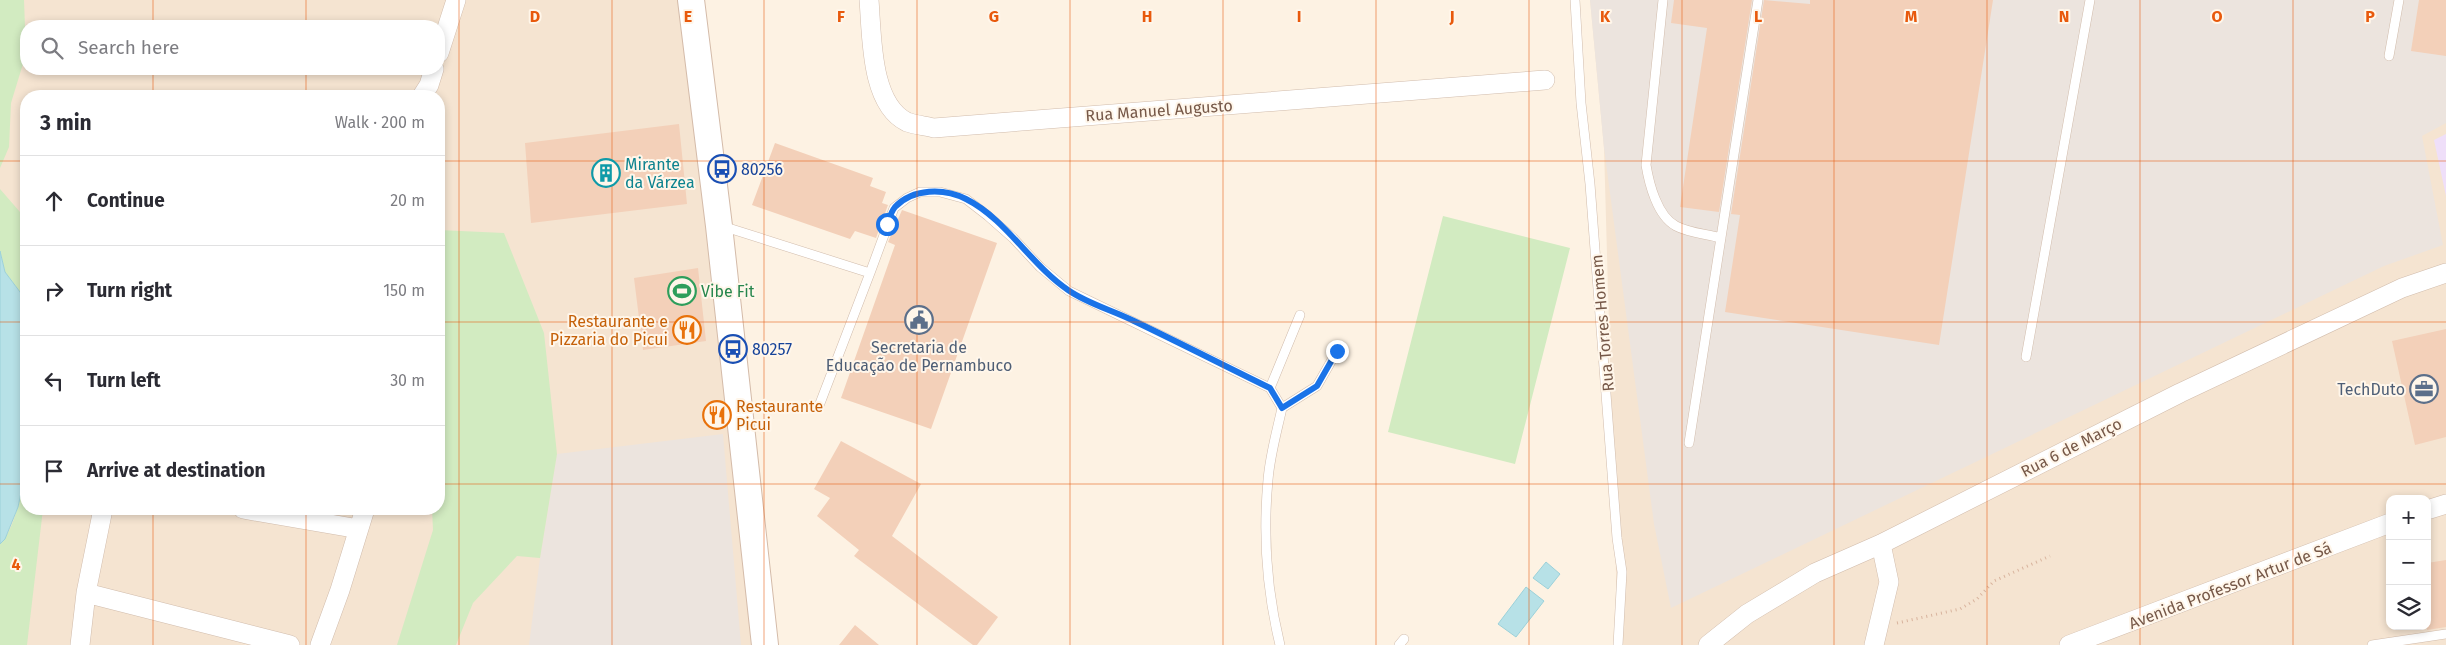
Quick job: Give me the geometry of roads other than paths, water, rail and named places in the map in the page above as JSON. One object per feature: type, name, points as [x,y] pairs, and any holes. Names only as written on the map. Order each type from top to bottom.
[{"type":"main road","points":[[691,0],[719,226],[765,645]]},
{"type":"street","points":[[445,34],[456,0]]},
{"type":"street","name":"Rua Manuel Augusto","points":[[869,0],[876,73],[884,99],[906,121],[934,128],[1545,80]]},
{"type":"street","points":[[426,90],[432,75]]},
{"type":"street","name":"Rua 6 de Março","points":[[1708,645],[1747,614],[1814,574],[1881,544],[2180,393],[2402,288],[2446,273]]},
{"type":"street","points":[[2431,509],[2446,504]]},
{"type":"street","points":[[80,645],[86,592],[102,515]]},
{"type":"street","points":[[278,515],[359,529]]},
{"type":"street","points":[[320,645],[340,590],[363,515]]},
{"type":"street","name":"Avenida Professor Artur de Sá","points":[[2069,645],[2386,526]]},
{"type":"street","points":[[1875,636],[1889,582],[1881,544]]},
{"type":"street","points":[[86,592],[290,645]]},
{"type":"lane","name":"Rua Torres Homem","points":[[1575,0],[1581,103],[1590,184],[1617,538],[1622,572],[1618,645]]},
{"type":"lane","points":[[1663,0],[1646,165],[1650,187],[1660,208],[1675,226],[1721,238]]},
{"type":"lane","points":[[1689,443],[1758,0]]},
{"type":"lane","points":[[2026,356],[2090,0]]},
{"type":"lane","points":[[2389,56],[2399,0]]},
{"type":"lane","points":[[819,406],[894,208],[907,198],[920,192],[940,192],[966,199],[988,216],[1040,267],[1069,291],[1270,388],[1282,408],[1270,464],[1266,516],[1272,608],[1280,645]]},
{"type":"lane","points":[[719,226],[870,273]]},
{"type":"lane","points":[[1270,388],[1300,315]]},
{"type":"lane","points":[[1282,408],[1317,386],[1337,351]]},
{"type":"lane","points":[[2372,645],[2389,644],[2446,634]]},
{"type":"water","points":[[0,251],[5,272],[20,292],[20,498],[5,539],[0,544]]},
{"type":"water","points":[[1546,562],[1560,574],[1548,589],[1533,578]]},
{"type":"water","points":[[1526,587],[1544,601],[1516,637],[1498,624]]},
{"type":"place","name":"80256","points":[[722,169]]},
{"type":"place","name":"Mirante da Várzea","points":[[606,173]]},
{"type":"place","name":"Vibe Fit","points":[[682,291]]},
{"type":"place","name":"Secretaria de Educação de Pernambuco","points":[[919,320]]},
{"type":"place","name":"Restaurante e Pizzaria do Picui","points":[[687,330]]},
{"type":"place","name":"80257","points":[[733,349]]},
{"type":"place","name":"TechDuto","points":[[2424,389]]},
{"type":"place","name":"Restaurante Picui","points":[[717,415]]}]
